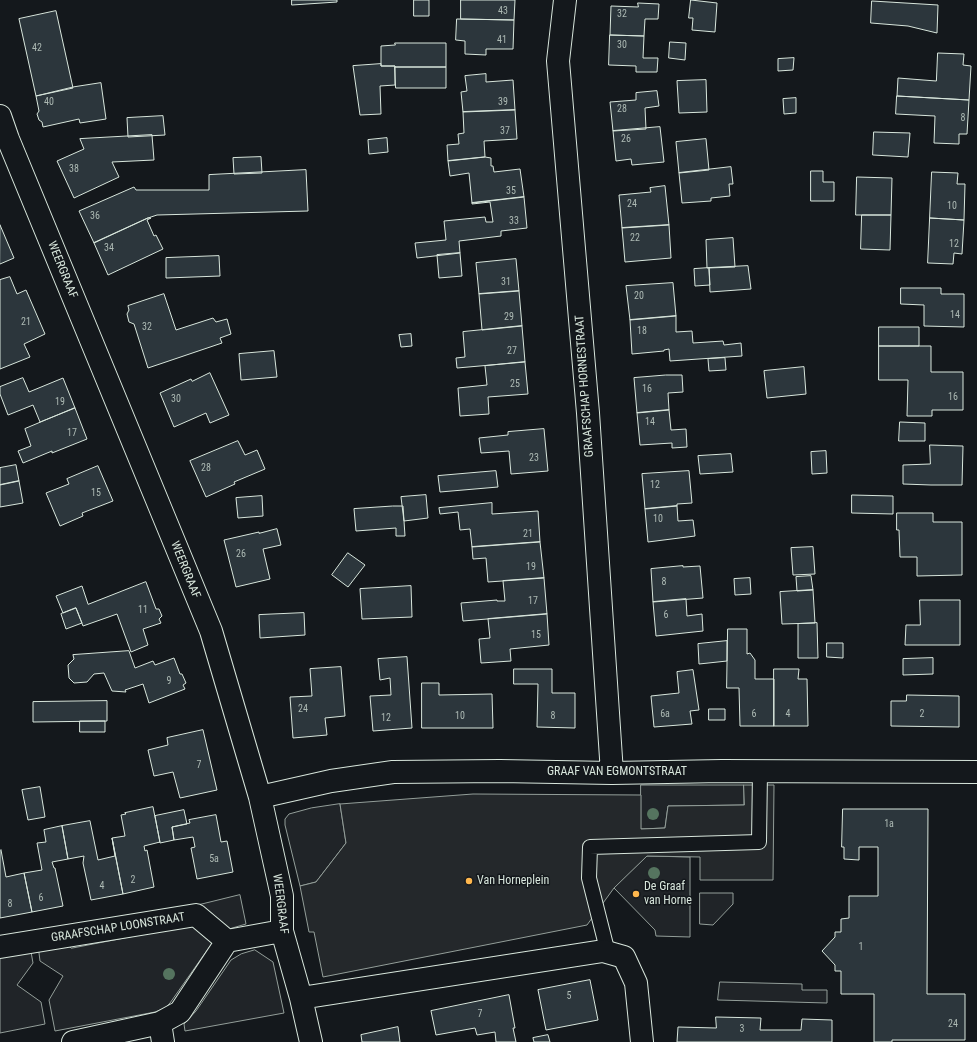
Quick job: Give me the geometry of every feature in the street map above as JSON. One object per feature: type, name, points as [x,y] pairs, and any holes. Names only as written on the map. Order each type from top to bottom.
[{"type":"street","name":"GRAAFSCHAP HORNESTRAAT","points":[[565,0],[558,61],[588,421],[612,774]]},
{"type":"street","name":"WEERGRAAF","points":[[0,116],[8,139],[211,632],[260,797],[282,896],[282,931],[301,998],[311,1042]]},
{"type":"street","name":"GRAAF VAN EGMONTSTRAAT","points":[[260,797],[331,781],[393,772],[500,771],[612,774],[722,771],[977,772]]},
{"type":"street","name":"GRAAFSCHAP LOONSTRAAT","points":[[0,947],[196,915],[227,941]]},
{"type":"street","points":[[73,1042],[161,1032],[180,1012],[227,941],[282,931]]},
{"type":"street","points":[[301,998],[602,951],[624,957],[636,983],[642,1042]]},
{"type":"lane","points":[[608,952],[589,878],[590,847],[759,842],[760,772]]},
{"type":"shaded area","points":[[641,785],[744,785],[744,805],[668,806],[665,828],[641,829]]},
{"type":"shaded area","name":"Van Horneplein","points":[[744,785],[774,785],[773,880],[700,880],[700,857],[647,856],[614,888],[587,925],[323,977],[314,932],[309,932],[300,886],[316,882],[346,843],[340,804],[473,794],[641,795],[641,829],[665,828],[668,806],[744,805]]},
{"type":"shaded area","points":[[340,804],[346,843],[316,882],[300,886],[285,825],[285,819],[289,814],[311,808]]},
{"type":"shaded area","points":[[647,856],[690,857],[690,937],[656,936],[655,930],[614,888]]},
{"type":"shaded area","points":[[700,893],[733,893],[733,904],[713,925],[700,924]]},
{"type":"shaded area","points":[[240,895],[246,924],[229,929],[199,905]]},
{"type":"shaded area","points":[[198,924],[215,939],[165,1008],[155,1012],[55,1031],[49,1000],[63,976],[40,961],[38,945],[62,940],[71,948]]},
{"type":"shaded area","points":[[30,946],[33,963],[17,985],[41,1002],[45,1024],[0,1033],[0,952]]},
{"type":"shaded area","points":[[255,950],[273,962],[284,1013],[185,1031],[184,1024],[196,1011],[231,960],[241,954]]},
{"type":"shaded area","points":[[720,982],[802,984],[802,990],[827,990],[827,1003],[718,1000]]},
{"type":"building","points":[[292,0],[337,0],[337,2],[292,5]]},
{"type":"building","points":[[414,0],[429,0],[429,16],[414,16]]},
{"type":"building","points":[[461,0],[515,0],[514,20],[461,19]]},
{"type":"building","points":[[691,0],[717,3],[715,32],[692,30],[693,18],[689,18]]},
{"type":"building","points":[[872,1],[938,5],[937,33],[908,26],[871,23]]},
{"type":"building","points":[[638,3],[659,4],[658,19],[645,19],[644,36],[610,35],[611,6],[638,7]]},
{"type":"building","points":[[56,11],[73,88],[36,96],[19,19]]},
{"type":"building","points":[[457,19],[514,20],[513,49],[486,49],[486,55],[465,54],[465,41],[456,40]]},
{"type":"building","points":[[610,35],[644,36],[643,58],[658,58],[657,72],[636,72],[636,66],[609,65]]},
{"type":"building","points":[[670,42],[686,43],[685,60],[669,58]]},
{"type":"building","points":[[395,43],[446,43],[446,67],[381,66],[381,46],[395,45]]},
{"type":"building","points":[[938,53],[964,54],[963,65],[971,66],[969,100],[897,96],[898,78],[936,81]]},
{"type":"building","points":[[794,58],[793,70],[778,71],[778,59]]},
{"type":"building","points":[[381,64],[381,66],[395,66],[395,85],[380,86],[381,114],[360,115],[353,66]]},
{"type":"building","points":[[395,67],[446,67],[446,88],[396,88]]},
{"type":"building","points":[[486,74],[486,82],[513,80],[515,110],[463,112],[461,92],[467,91],[465,76]]},
{"type":"building","points":[[706,80],[707,112],[679,113],[677,81]]},
{"type":"building","points":[[101,83],[106,119],[80,123],[79,119],[43,127],[37,114],[39,111],[36,96],[73,87]]},
{"type":"building","points":[[657,91],[659,106],[645,108],[646,129],[613,131],[610,102],[636,100],[636,93]]},
{"type":"building","points":[[897,96],[969,100],[967,134],[959,134],[959,144],[934,143],[935,116],[896,114]]},
{"type":"building","points":[[796,98],[796,113],[784,114],[783,99]]},
{"type":"building","points":[[515,110],[517,139],[484,141],[485,157],[448,161],[447,145],[459,144],[458,134],[464,133],[463,112]]},
{"type":"building","points":[[163,116],[165,135],[128,137],[127,118]]},
{"type":"building","points":[[660,127],[664,162],[632,165],[631,159],[616,161],[613,131]]},
{"type":"building","points":[[874,132],[910,133],[908,157],[873,155]]},
{"type":"building","points":[[152,135],[154,160],[112,162],[119,177],[74,198],[57,161],[84,149],[80,139]]},
{"type":"building","points":[[387,138],[388,152],[369,154],[368,140]]},
{"type":"building","points":[[706,139],[709,170],[679,173],[676,142]]},
{"type":"building","points":[[261,157],[262,173],[234,174],[233,158]]},
{"type":"building","points":[[485,157],[491,158],[491,166],[493,166],[494,172],[520,169],[524,197],[472,203],[469,173],[450,176],[448,161]]},
{"type":"building","points":[[731,167],[733,184],[729,184],[730,196],[711,198],[711,201],[682,203],[679,173]]},
{"type":"building","points":[[306,170],[308,211],[157,215],[94,243],[79,211],[134,187],[136,190],[209,190],[209,175]]},
{"type":"building","points":[[811,171],[823,171],[823,182],[834,182],[834,201],[811,201]]},
{"type":"building","points":[[932,172],[958,173],[957,184],[965,184],[964,220],[930,218]]},
{"type":"building","points":[[857,177],[892,178],[891,215],[856,215]]},
{"type":"building","points":[[665,186],[669,225],[622,228],[619,195],[651,192],[650,188]]},
{"type":"building","points":[[524,197],[527,228],[501,231],[501,236],[459,241],[460,253],[417,258],[415,243],[446,240],[444,221],[485,217],[486,222],[493,222],[490,202],[472,203]]},
{"type":"building","points":[[862,215],[891,215],[890,250],[861,249]]},
{"type":"building","points":[[148,218],[151,218],[147,220],[154,236],[156,235],[163,249],[108,275],[94,243]]},
{"type":"building","points":[[930,218],[964,220],[962,254],[954,253],[953,264],[928,263]]},
{"type":"building","points":[[0,225],[14,258],[0,264]]},
{"type":"building","points":[[669,225],[671,258],[625,262],[622,228]]},
{"type":"building","points":[[733,238],[735,267],[707,268],[706,240]]},
{"type":"building","points":[[460,253],[462,276],[439,278],[437,255]]},
{"type":"building","points":[[219,256],[220,276],[166,278],[166,258]]},
{"type":"building","points":[[516,259],[519,291],[479,294],[476,263]]},
{"type":"building","points":[[748,266],[751,289],[710,292],[709,268]]},
{"type":"building","points":[[709,268],[710,285],[695,286],[694,269]]},
{"type":"building","points":[[10,277],[17,294],[26,290],[45,334],[24,344],[30,357],[0,369],[0,280]]},
{"type":"building","points":[[673,283],[676,316],[630,320],[626,286]]},
{"type":"building","points":[[901,288],[941,288],[941,294],[964,294],[964,327],[924,326],[924,305],[901,304]]},
{"type":"building","points":[[519,291],[522,326],[482,330],[479,294]]},
{"type":"building","points":[[164,294],[176,330],[213,318],[216,322],[227,319],[231,334],[220,338],[222,343],[148,368],[134,324],[129,322],[127,314],[129,310],[128,306]]},
{"type":"building","points":[[676,316],[676,332],[692,331],[693,343],[723,341],[724,345],[741,343],[742,356],[670,361],[669,349],[664,351],[632,354],[630,320]]},
{"type":"building","points":[[522,326],[525,362],[457,368],[456,358],[465,357],[463,332]]},
{"type":"building","points":[[879,327],[919,327],[919,346],[879,346]]},
{"type":"building","points":[[411,334],[412,346],[401,347],[399,335]]},
{"type":"building","points":[[879,346],[931,346],[931,372],[963,372],[963,410],[932,410],[932,416],[907,416],[908,380],[879,380]]},
{"type":"building","points":[[274,351],[277,377],[241,380],[239,354]]},
{"type":"building","points":[[725,358],[726,370],[709,371],[708,359]]},
{"type":"building","points":[[525,362],[528,394],[488,397],[489,414],[460,416],[458,388],[487,385],[485,366]]},
{"type":"building","points":[[804,367],[806,394],[767,398],[764,371]]},
{"type":"building","points":[[210,373],[229,415],[210,423],[206,413],[174,427],[160,393],[191,379],[192,381]]},
{"type":"building","points":[[682,375],[683,392],[668,393],[669,410],[637,413],[634,378]]},
{"type":"building","points":[[23,378],[29,392],[63,378],[75,408],[40,422],[33,405],[8,415],[0,394],[0,387]]},
{"type":"building","points":[[75,408],[87,439],[23,463],[18,451],[31,446],[25,429]]},
{"type":"building","points":[[669,410],[671,430],[686,429],[687,447],[672,448],[672,443],[640,445],[637,413]]},
{"type":"building","points":[[900,422],[925,423],[925,441],[899,441]]},
{"type":"building","points":[[544,429],[548,471],[511,474],[509,451],[481,453],[479,438],[508,435],[508,432]]},
{"type":"building","points":[[238,441],[245,455],[257,450],[265,469],[234,482],[235,484],[206,497],[190,461]]},
{"type":"building","points":[[930,445],[963,446],[962,485],[903,484],[903,465],[930,464]]},
{"type":"building","points":[[826,451],[827,473],[812,474],[811,452]]},
{"type":"building","points":[[731,454],[733,472],[700,474],[698,456]]},
{"type":"building","points":[[16,465],[19,481],[0,485],[0,468]]},
{"type":"building","points":[[98,466],[113,501],[82,513],[83,516],[60,526],[46,493],[69,484],[67,479]]},
{"type":"building","points":[[496,471],[498,487],[440,492],[438,476]]},
{"type":"building","points":[[689,471],[692,503],[645,509],[642,474]]},
{"type":"building","points":[[19,481],[23,503],[0,507],[0,485]]},
{"type":"building","points":[[426,495],[428,518],[404,521],[401,497]]},
{"type":"building","points":[[852,495],[893,496],[893,514],[852,513]]},
{"type":"building","points":[[262,496],[263,516],[238,518],[236,498]]},
{"type":"building","points":[[492,503],[492,514],[538,511],[540,542],[472,547],[470,529],[460,530],[458,512],[440,514],[439,508]]},
{"type":"building","points":[[403,506],[405,536],[396,536],[396,528],[356,531],[354,509]]},
{"type":"building","points":[[677,506],[678,521],[693,520],[695,536],[648,542],[645,509]]},
{"type":"building","points":[[897,513],[933,513],[933,522],[962,522],[962,575],[917,576],[917,557],[900,557]]},
{"type":"building","points":[[277,529],[281,545],[263,549],[270,579],[236,587],[224,540]]},
{"type":"building","points":[[540,542],[544,578],[488,582],[486,558],[473,559],[472,547]]},
{"type":"building","points":[[813,547],[815,574],[793,575],[791,548]]},
{"type":"building","points":[[348,553],[365,565],[348,587],[332,575]]},
{"type":"building","points":[[700,566],[703,598],[653,602],[651,569]]},
{"type":"building","points":[[811,576],[813,590],[797,591],[796,577]]},
{"type":"building","points":[[544,578],[547,614],[463,621],[461,603],[497,600],[505,601],[503,581]]},
{"type":"building","points":[[750,578],[751,594],[735,595],[734,579]]},
{"type":"building","points":[[146,582],[156,609],[159,609],[162,616],[159,619],[161,623],[143,629],[148,645],[131,652],[117,614],[83,626],[76,608],[63,613],[56,596],[82,586],[88,604]]},
{"type":"building","points":[[411,586],[412,617],[362,619],[360,589]]},
{"type":"building","points":[[813,590],[815,623],[782,624],[780,592]]},
{"type":"building","points":[[686,599],[687,616],[702,614],[703,631],[656,636],[653,602]]},
{"type":"building","points":[[920,600],[960,600],[960,645],[905,645],[906,625],[920,625]]},
{"type":"building","points":[[76,608],[82,623],[66,629],[61,614]]},
{"type":"building","points":[[304,613],[305,635],[260,638],[259,615]]},
{"type":"building","points":[[547,614],[549,645],[510,649],[511,661],[481,663],[479,639],[490,638],[488,619]]},
{"type":"building","points":[[817,623],[818,658],[798,658],[798,624]]},
{"type":"building","points":[[728,629],[747,629],[747,654],[750,653],[755,660],[755,679],[774,679],[774,726],[740,726],[739,688],[727,688]]},
{"type":"building","points":[[727,641],[727,661],[699,664],[698,644]]},
{"type":"building","points":[[827,643],[843,643],[843,658],[827,657]]},
{"type":"building","points":[[129,651],[135,668],[153,661],[155,665],[174,658],[180,674],[182,674],[186,683],[183,685],[185,689],[149,703],[143,684],[125,690],[126,692],[112,691],[104,673],[94,674],[87,682],[74,683],[69,678],[68,665],[74,659],[73,655]]},
{"type":"building","points":[[407,657],[412,728],[373,731],[370,696],[391,695],[390,678],[380,680],[378,659]]},
{"type":"building","points":[[933,658],[933,674],[903,675],[903,659]]},
{"type":"building","points":[[341,667],[345,716],[325,718],[327,735],[293,738],[290,697],[312,696],[310,669]]},
{"type":"building","points":[[514,669],[552,669],[552,693],[575,693],[575,728],[537,727],[538,684],[514,684]]},
{"type":"building","points":[[774,669],[799,669],[798,679],[807,679],[808,726],[774,726]]},
{"type":"building","points":[[693,670],[699,710],[690,711],[692,724],[654,727],[651,696],[679,693],[677,672]]},
{"type":"building","points":[[422,683],[439,683],[439,695],[492,694],[493,728],[422,728]]},
{"type":"building","points":[[907,695],[959,696],[959,727],[891,726],[891,701],[906,701]]},
{"type":"building","points":[[107,701],[107,721],[33,722],[33,702]]},
{"type":"building","points":[[709,709],[725,709],[725,720],[709,720]]},
{"type":"building","points":[[80,721],[105,721],[105,732],[80,732]]},
{"type":"building","points":[[203,730],[217,790],[180,798],[173,772],[154,776],[148,750],[168,745],[167,738]]},
{"type":"building","points":[[40,787],[45,817],[28,820],[22,790]]},
{"type":"building","points":[[153,807],[160,842],[144,846],[145,851],[147,850],[154,887],[123,894],[112,838],[125,836],[121,815]]},
{"type":"building","points":[[843,809],[928,809],[927,994],[965,994],[965,1040],[892,1040],[892,1042],[874,1042],[874,994],[841,994],[841,971],[835,971],[835,965],[822,951],[835,937],[835,932],[841,932],[841,919],[849,918],[849,896],[878,896],[878,847],[859,847],[859,860],[844,859],[844,847],[842,847]]},
{"type":"building","points":[[184,810],[187,824],[172,827],[174,840],[160,843],[155,816]]},
{"type":"building","points":[[216,815],[221,842],[227,841],[233,872],[197,879],[191,848],[195,847],[193,837],[174,840],[172,827],[190,823],[189,820]]},
{"type":"building","points":[[90,821],[98,860],[115,856],[112,838],[123,894],[91,900],[83,863],[84,856],[68,859],[62,826]]},
{"type":"building","points":[[62,826],[68,859],[52,862],[55,868],[63,906],[32,912],[24,873],[42,870],[37,843],[46,842],[44,830]]},
{"type":"building","points":[[1,850],[6,877],[24,873],[32,912],[0,918]]},
{"type":"building","points":[[590,980],[598,1020],[546,1030],[538,990]]},
{"type":"building","points":[[509,995],[516,1042],[496,1042],[495,1032],[477,1035],[475,1028],[436,1035],[431,1011]]},
{"type":"building","points":[[716,1017],[761,1018],[760,1030],[801,1030],[802,1019],[832,1020],[832,1042],[677,1042],[678,1027],[716,1028]]},
{"type":"building","points":[[398,1027],[400,1042],[362,1042],[361,1035]]},
{"type":"building","points":[[548,1035],[550,1042],[534,1042],[533,1038]]},
{"type":"place","name":"Van Horneplein","points":[[469,881]]},
{"type":"place","name":"De Graaf van Horne","points":[[636,894]]}]
